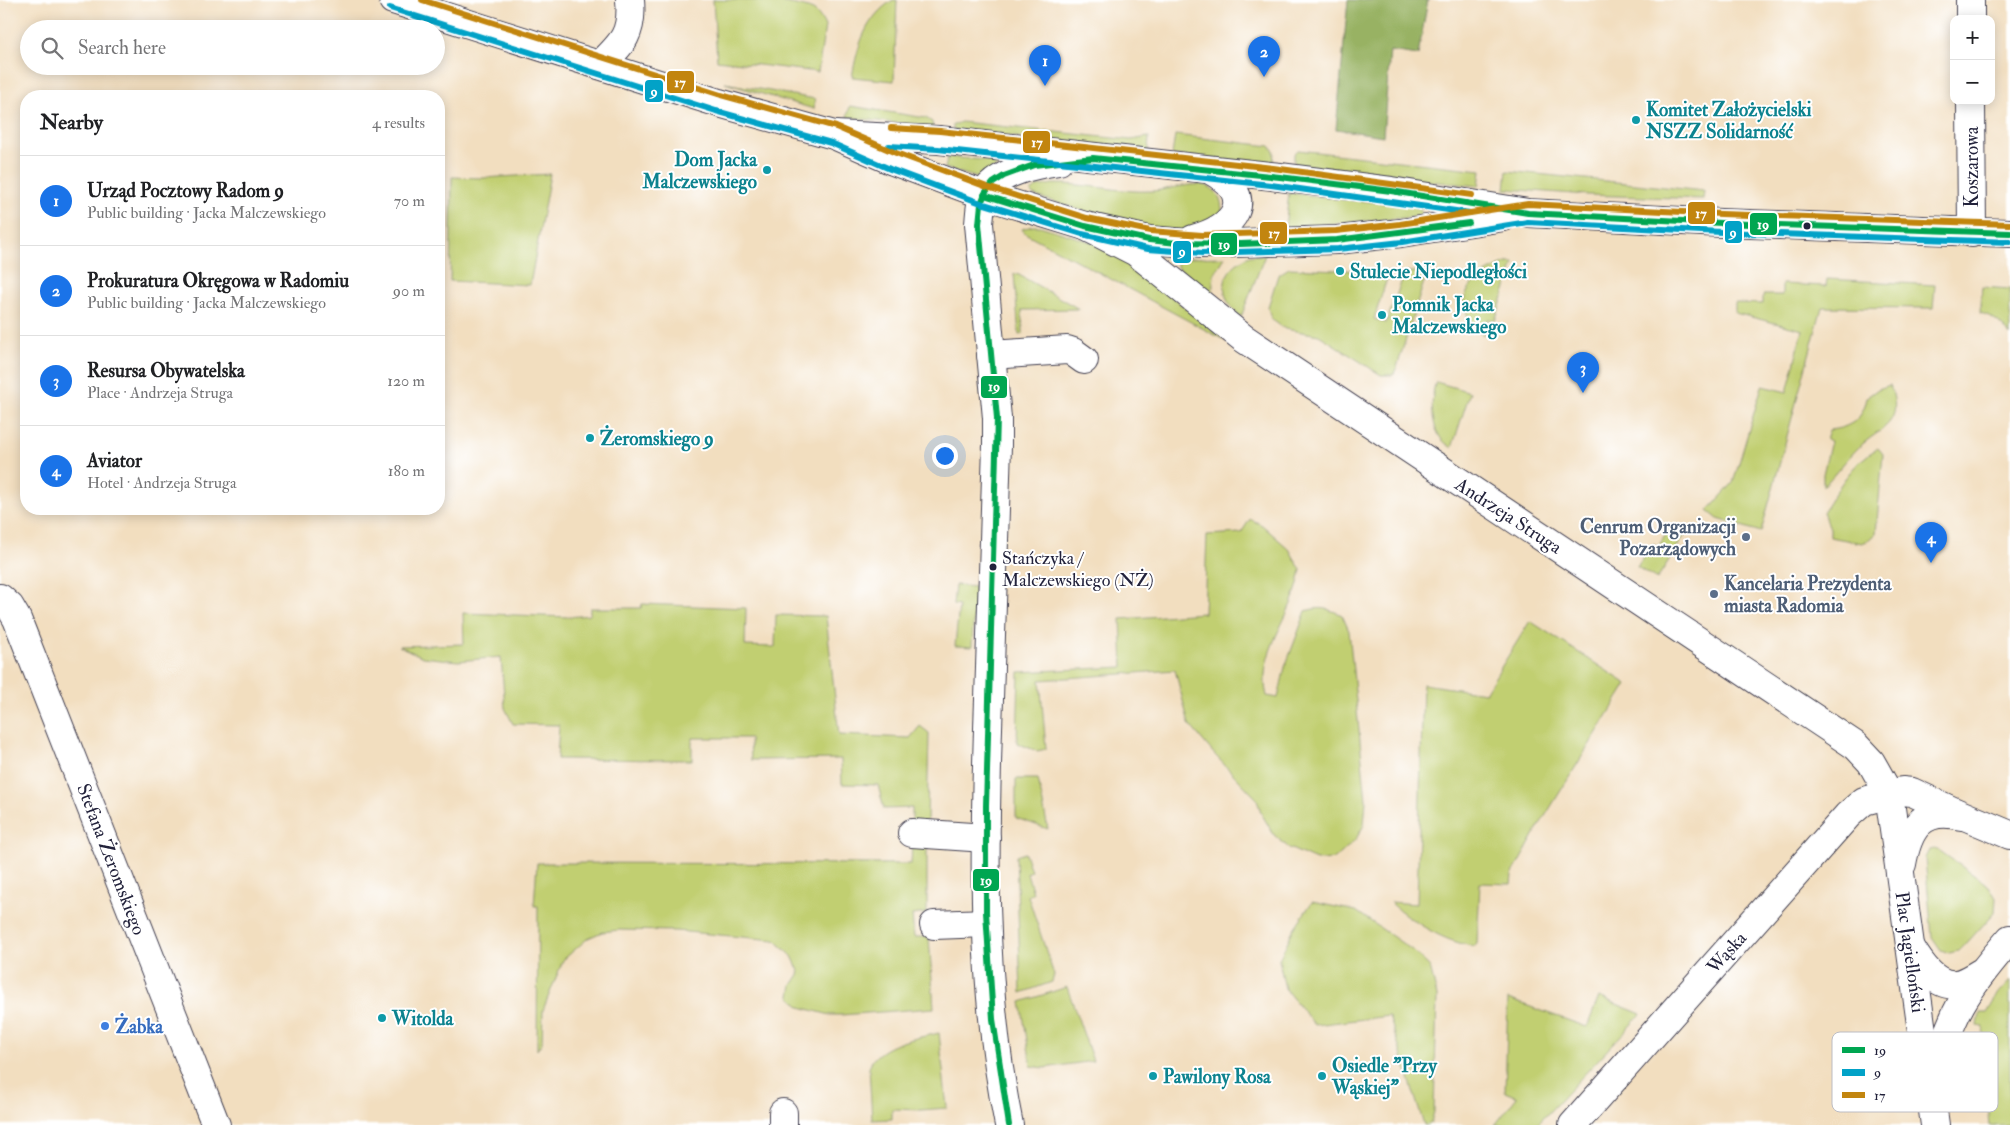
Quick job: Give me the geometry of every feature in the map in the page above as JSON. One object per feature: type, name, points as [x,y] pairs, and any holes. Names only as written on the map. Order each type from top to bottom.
[{"type":"street","points":[[393,0],[728,105],[834,135],[893,161],[984,195],[1085,226],[1149,240],[1177,243],[1241,244],[1337,240],[1401,233],[1528,213]]},
{"type":"street","points":[[600,65],[627,35],[632,15],[630,0]]},
{"type":"street","points":[[1970,0],[1970,15]]},
{"type":"street","name":"Koszarowa","points":[[1971,105],[1972,233]]},
{"type":"street","points":[[834,135],[939,140],[1280,177],[1390,191],[1528,213],[1721,223],[2010,234]]},
{"type":"street","points":[[1009,1125],[992,1003],[986,923],[986,838],[997,445],[979,224],[984,195],[996,180],[1030,166],[1069,159],[1093,158]]},
{"type":"street","points":[[1177,243],[1220,229],[1229,223],[1233,216],[1237,203],[1234,192],[1229,183],[1212,171]]},
{"type":"street","name":"Andrzeja Struga","points":[[1085,226],[1143,256],[1243,338],[1856,746],[1871,762],[1889,794]]},
{"type":"street","points":[[991,355],[1067,350],[1084,360]]},
{"type":"street","name":"Stefana Żeromskiego","points":[[0,598],[18,619],[216,1125]]},
{"type":"street","points":[[1889,794],[1902,791],[1912,792],[2010,835]]},
{"type":"street","name":"Plac Jagielloński","points":[[1889,794],[1922,1032]]},
{"type":"street","name":"Wąska","points":[[1573,1125],[1848,815],[1864,801],[1889,794]]},
{"type":"street","name":"Plac Jagielloński","points":[[1900,875],[1908,838],[1920,822],[1930,816],[1940,814],[1952,814],[1972,819]]},
{"type":"street","points":[[912,833],[986,838]]},
{"type":"street","points":[[934,925],[986,923]]},
{"type":"street","name":"Plac Jagielloński","points":[[1947,1032],[1956,1010],[1982,972],[2010,939]]},
{"type":"street","points":[[1910,947],[1925,969],[1944,982],[1956,984],[1982,972]]},
{"type":"green space","points":[[713,0],[779,2],[813,10],[819,15],[825,26],[818,72],[717,60]]},
{"type":"green space","points":[[893,0],[897,0],[894,81],[852,77],[864,33],[883,7]]},
{"type":"green space","points":[[1348,0],[1428,0],[1418,55],[1390,51],[1383,136],[1336,129]]},
{"type":"green space","points":[[725,83],[815,99],[814,109]]},
{"type":"green space","points":[[850,106],[926,118],[932,122],[933,128],[847,117]]},
{"type":"green space","points":[[961,122],[1131,140],[1149,137],[1148,152],[953,130],[953,125]]},
{"type":"green space","points":[[1175,135],[1270,146],[1274,151],[1273,165],[1172,155]]},
{"type":"green space","points":[[1298,150],[1481,170],[1479,186],[1294,168],[1294,154]]},
{"type":"green space","points":[[948,157],[995,161],[999,164],[981,179],[945,168]]},
{"type":"green space","points":[[1507,171],[1704,191],[1703,199],[1588,195],[1505,189]]},
{"type":"green space","points":[[550,174],[530,285],[450,281],[452,177],[483,178]]},
{"type":"green space","points":[[1052,184],[1140,191],[1202,185],[1211,188],[1216,193],[1220,199],[1222,211],[1210,228],[1170,231],[1112,220],[1033,195],[1031,192],[1036,187]]},
{"type":"green space","points":[[1289,193],[1419,207],[1422,214],[1417,217],[1285,227]]},
{"type":"green space","points":[[1040,226],[1101,245],[1121,255],[1226,341],[1025,233],[1022,229]]},
{"type":"green space","points":[[1265,255],[1241,317],[1230,305],[1226,297],[1225,282],[1227,275],[1239,262],[1248,257]]},
{"type":"green space","points":[[1225,257],[1214,275],[1212,296],[1177,267],[1177,260],[1184,258]]},
{"type":"green space","points":[[1506,263],[1514,263],[1495,321],[1488,319],[1483,335],[1471,321],[1462,304],[1474,282],[1490,270]]},
{"type":"green space","points":[[1289,268],[1389,272],[1374,319],[1386,323],[1405,272],[1427,272],[1393,375],[1381,375],[1319,335],[1285,329],[1271,319],[1268,307],[1278,275]]},
{"type":"green space","points":[[1014,274],[1079,309],[1022,310],[1023,334],[1019,335]]},
{"type":"green space","points":[[1827,279],[1935,285],[1933,308],[1822,307],[1761,532],[1718,519],[1708,511],[1733,483],[1762,386],[1787,392],[1803,330],[1735,313],[1735,303],[1763,304],[1763,295],[1782,295],[1782,284],[1826,286]]},
{"type":"green space","points":[[1982,287],[2010,289],[2010,336],[1997,321],[1980,313]]},
{"type":"green space","points":[[1436,382],[1470,392],[1452,448],[1441,438],[1433,418],[1432,402]]},
{"type":"green space","points":[[1890,385],[1895,409],[1888,424],[1857,449],[1823,487],[1823,474],[1831,441],[1826,439],[1829,430],[1843,427],[1855,421],[1863,411],[1867,397],[1878,389]]},
{"type":"green space","points":[[1878,448],[1883,454],[1876,533],[1862,543],[1830,537],[1830,528],[1823,512],[1853,468]]},
{"type":"green space","points":[[1250,519],[1262,525],[1289,549],[1301,570],[1296,590],[1269,656],[1265,682],[1267,696],[1278,698],[1285,667],[1306,611],[1324,609],[1342,615],[1349,631],[1366,800],[1364,825],[1356,839],[1335,859],[1316,860],[1289,848],[1274,835],[1261,813],[1257,799],[1215,755],[1189,724],[1175,670],[1040,680],[1046,749],[1037,751],[1017,743],[1019,672],[1123,667],[1121,619],[1204,613],[1207,535],[1241,533]]},
{"type":"green space","points":[[1671,526],[1686,533],[1657,579],[1637,567],[1652,544],[1658,547]]},
{"type":"green space","points":[[955,585],[975,587],[972,647],[955,646],[959,606],[953,605]]},
{"type":"green space","points":[[642,604],[746,608],[745,646],[775,647],[776,615],[826,616],[839,735],[910,738],[920,726],[929,733],[927,822],[912,822],[912,808],[884,809],[878,785],[842,784],[841,759],[751,760],[750,738],[692,738],[692,760],[557,759],[559,725],[513,724],[505,708],[501,657],[458,661],[423,657],[399,646],[464,644],[463,613],[568,617],[590,615],[590,608],[641,608]]},
{"type":"green space","points":[[1530,621],[1627,684],[1542,821],[1512,875],[1511,884],[1480,883],[1477,944],[1475,946],[1464,944],[1430,930],[1408,917],[1390,902],[1417,904],[1423,684],[1485,693]]},
{"type":"green space","points":[[1016,779],[1038,779],[1048,829],[1016,818]]},
{"type":"green space","points":[[912,845],[927,845],[927,913],[912,915],[914,937],[929,937],[934,1008],[830,1015],[800,1007],[790,996],[792,985],[800,973],[792,956],[775,940],[676,931],[619,930],[602,932],[588,938],[563,960],[543,1010],[542,1043],[537,1050],[538,906],[534,906],[537,863],[911,864]]},
{"type":"green space","points":[[1929,850],[1940,851],[1989,886],[1996,898],[1995,912],[1959,951],[1949,953],[1941,950],[1932,937],[1925,858]]},
{"type":"green space","points":[[1025,853],[1031,871],[1027,873],[1033,893],[1028,896],[1054,975],[1052,982],[1021,993],[1016,856]]},
{"type":"green space","points":[[1312,902],[1356,911],[1412,950],[1430,967],[1437,996],[1434,1112],[1431,1122],[1427,1125],[1424,1125],[1389,1016],[1315,1025],[1285,989],[1279,960],[1293,930]]},
{"type":"green space","points":[[2010,981],[2010,1125],[1990,1125],[1989,1112],[1998,1112],[1998,1032],[1983,1032],[1984,1027],[1978,1026],[1980,1013],[1987,1013],[1999,993]]},
{"type":"green space","points":[[1067,987],[1093,1061],[1044,1068],[1031,1066],[1021,1002]]},
{"type":"green space","points":[[1599,997],[1641,1014],[1537,1125],[1495,1125],[1517,1097],[1505,1092],[1508,999],[1587,1027]]},
{"type":"green space","points":[[939,1033],[947,1108],[921,1110],[892,1109],[892,1119],[872,1120],[869,1067],[873,1059],[889,1047],[899,1043]]},
{"type":"transit line","name":"17","points":[[422,0],[721,95],[836,127],[896,153],[987,187],[1087,218],[1150,231],[1202,235],[1336,231],[1400,224],[1528,204],[1721,214],[2010,224]]},
{"type":"transit line","name":"9","points":[[390,8],[428,20]]},
{"type":"transit line","name":"9","points":[[445,25],[716,111],[831,143],[890,169],[981,203],[1082,234],[1148,249],[1202,253],[1338,249],[1402,242],[1528,222],[1721,232],[2010,242]]},
{"type":"transit line","name":"17","points":[[891,128],[940,131],[1273,168],[1472,195]]},
{"type":"transit line","name":"9","points":[[889,146],[938,149],[1271,185],[1470,213]]},
{"type":"transit line","name":"19","points":[[1009,1125],[993,1019],[986,912],[986,806],[997,418],[979,224],[981,204],[985,193],[993,183],[1004,176],[1034,165],[1093,158],[1280,177],[1391,191],[1528,213],[1721,223],[2010,233]]},
{"type":"transit line","name":"19","points":[[984,195],[1085,226],[1149,240],[1177,243],[1241,244],[1337,240],[1469,223]]},
{"type":"place","name":"Prokuratura Okręgowa w Radomiu","points":[[1264,77]]},
{"type":"place","name":"Urząd Pocztowy Radom 9","points":[[1045,86]]},
{"type":"place","name":"Komitet Założycielski NSZZ Solidarność","points":[[1636,120]]},
{"type":"place","name":"Dom Jacka Malczewskiego","points":[[767,170]]},
{"type":"place","name":"Stulecie Niepodległości","points":[[1340,271]]},
{"type":"place","name":"Pomnik Jacka Malczewskiego","points":[[1382,315]]},
{"type":"place","name":"Resursa Obywatelska","points":[[1583,393]]},
{"type":"place","name":"Żeromskiego 9","points":[[590,438]]},
{"type":"place","name":"Cenrum Organizacji Pozarządowych","points":[[1746,537]]},
{"type":"place","name":"Aviator","points":[[1931,563]]},
{"type":"place","name":"Stańczyka / Malczewskiego (NŻ)","points":[[993,567]]},
{"type":"place","name":"Kancelaria Prezydenta miasta Radomia","points":[[1714,594]]},
{"type":"place","name":"Witolda","points":[[382,1018]]},
{"type":"place","name":"Żabka","points":[[105,1026]]},
{"type":"place","name":"Pawilony Rosa","points":[[1153,1076]]},
{"type":"place","name":"Osiedle \"Przy Wąskiej\"","points":[[1322,1076]]}]
